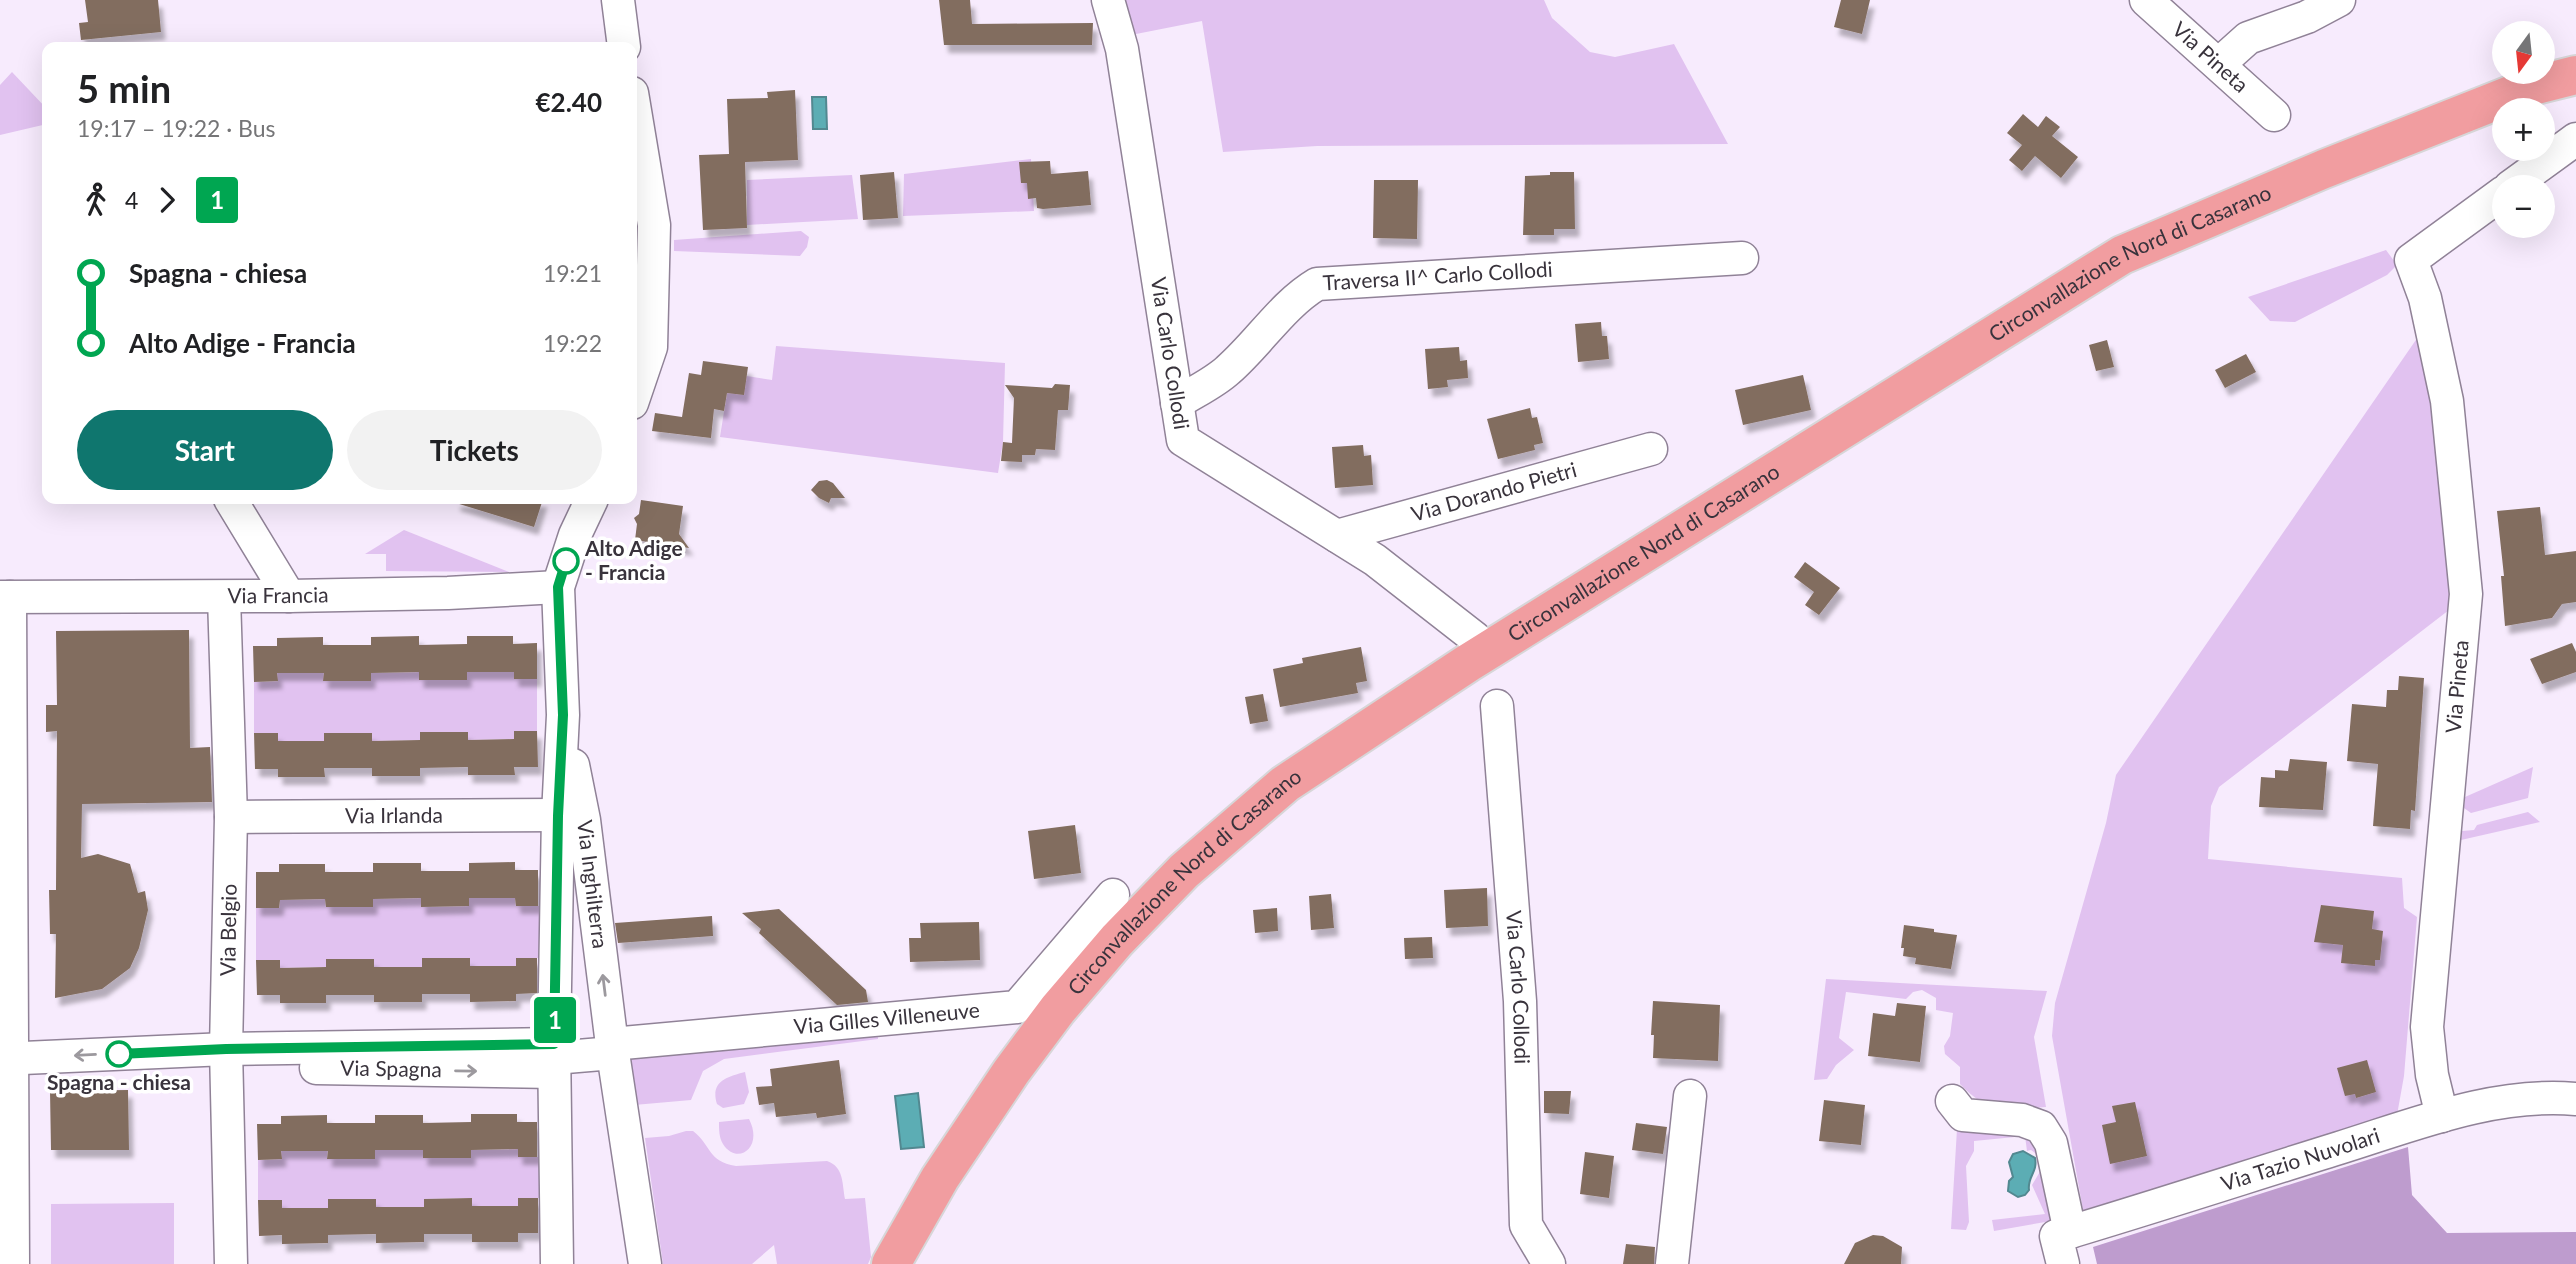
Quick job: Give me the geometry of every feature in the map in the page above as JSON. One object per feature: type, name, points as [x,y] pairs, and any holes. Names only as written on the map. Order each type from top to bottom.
[{"type":"main road","name":"Circonvallazione Nord di Casarano","points":[[891,1264],[940,1178],[1011,1072],[1058,1009],[1117,940],[1184,871],[1285,784],[1468,663],[2122,255],[2324,169],[2536,85],[2576,75]]},
{"type":"street","points":[[618,0],[623,42]]},
{"type":"street","name":"Via Carlo Collodi","points":[[1108,0],[1122,49],[1184,440],[1375,560],[1475,638]]},
{"type":"street","name":"Via Pineta","points":[[2146,0],[2274,115]]},
{"type":"street","points":[[2219,64],[2248,38],[2307,17],[2339,0]]},
{"type":"street","points":[[637,123],[654,225],[651,347],[637,388]]},
{"type":"street","points":[[2526,175],[2576,139]]},
{"type":"street","name":"Via Pineta","points":[[2442,1116],[2432,1075],[2427,1027],[2466,594],[2447,401],[2425,298],[2411,260],[2492,201]]},
{"type":"street","name":"Traversa II^ Carlo Collodi","points":[[1177,402],[1226,372],[1302,293],[1317,284],[1742,258]]},
{"type":"street","name":"Via Dorando Pietri","points":[[1337,536],[1651,449]]},
{"type":"street","points":[[233,504],[289,596]]},
{"type":"street","points":[[558,587],[575,535],[590,504]]},
{"type":"street","name":"Via Francia","points":[[5,597],[289,596],[447,593],[558,587]]},
{"type":"street","name":"Via Inghilterra","points":[[557,1264],[554,1058],[558,816],[563,715],[558,587]]},
{"type":"street","points":[[5,597],[5,1058],[13,1264]]},
{"type":"street","name":"Via Belgio","points":[[224,597],[231,817],[227,1058],[231,1264]]},
{"type":"street","name":"Via Carlo Collodi","points":[[1497,706],[1520,1001],[1527,1225],[1549,1264]]},
{"type":"street","name":"Via Inghilterra","points":[[563,715],[584,820],[612,1049],[645,1264]]},
{"type":"street","name":"Via Irlanda","points":[[231,817],[558,816]]},
{"type":"street","name":"Via Gilles Villeneuve","points":[[612,1049],[1017,1007],[1113,895]]},
{"type":"street","points":[[554,1058],[612,1049]]},
{"type":"street","name":"Via Spagna","points":[[5,1058],[554,1058]]},
{"type":"street","points":[[1672,1264],[1690,1096]]},
{"type":"street","name":"Via Tazio Nuvolari","points":[[2070,1231],[2442,1116],[2508,1100],[2549,1097],[2576,1099]]},
{"type":"street","points":[[1952,1101],[1963,1115],[2022,1120],[2042,1127],[2051,1143],[2070,1231],[2056,1236],[2063,1264]]},
{"type":"shaded area","points":[[1122,0],[1544,0],[1552,18],[1590,52],[1615,57],[1674,44],[1728,144],[1317,146],[1223,152],[1202,21],[1131,35]]},
{"type":"shaded area","points":[[12,72],[42,104],[42,125],[0,135],[0,85]]},
{"type":"shaded area","points":[[1031,159],[1034,211],[903,216],[904,174]]},
{"type":"shaded area","points":[[852,175],[858,219],[747,225],[747,180]]},
{"type":"shaded area","points":[[801,231],[809,237],[807,247],[800,256],[674,251],[674,240]]},
{"type":"shaded area","points":[[2386,250],[2397,265],[2387,275],[2295,322],[2270,321],[2248,297]]},
{"type":"shaded area","points":[[2420,334],[2435,385],[2451,530],[2449,610],[2219,787],[2211,806],[2208,859],[2402,878],[2404,908],[2417,917],[2404,1076],[2397,1115],[2337,1136],[2083,1210],[2052,1036],[2055,1003],[2106,823],[2116,775]]},
{"type":"shaded area","points":[[776,346],[1005,363],[1003,442],[998,473],[720,437],[727,393],[747,376],[772,380]]},
{"type":"shaded area","points":[[404,530],[509,572],[386,571],[386,554],[365,554]]},
{"type":"shaded area","points":[[419,672],[420,680],[467,680],[467,672],[514,672],[514,679],[537,679],[537,731],[514,731],[514,739],[468,740],[467,732],[420,732],[420,740],[372,741],[371,733],[324,733],[324,741],[278,741],[278,734],[254,733],[254,682],[277,681],[277,673],[324,673],[324,681],[371,681],[371,673]]},
{"type":"shaded area","points":[[2533,767],[2528,798],[2471,813],[2464,808],[2465,797]]},
{"type":"shaded area","points":[[2528,812],[2540,822],[2461,840],[2462,831],[2474,830],[2477,825]]},
{"type":"shaded area","points":[[421,898],[422,907],[469,906],[469,898],[515,898],[516,906],[539,906],[539,958],[516,958],[516,966],[470,966],[422,958],[422,967],[374,967],[373,959],[327,959],[326,967],[280,968],[280,960],[256,960],[256,908],[279,908],[280,900],[325,899],[326,907],[373,907],[373,899]]},
{"type":"shaded area","points":[[1826,979],[2047,991],[2034,1037],[2046,1107],[2009,1109],[1990,1106],[1960,1084],[1960,1067],[1945,1054],[1944,1046],[1950,1036],[1953,1013],[1936,1010],[1936,998],[1922,990],[1913,992],[1906,999],[1846,992],[1839,1038],[1854,1050],[1836,1065],[1827,1079],[1814,1080]]},
{"type":"shaded area","points":[[878,1031],[878,1039],[724,1059],[703,1071],[691,1100],[634,1105],[627,1054]]},
{"type":"shaded area","points":[[745,1072],[749,1092],[744,1104],[723,1108],[717,1104],[716,1090],[721,1082]]},
{"type":"shaded area","points":[[749,1119],[753,1129],[751,1145],[747,1151],[741,1153],[729,1150],[721,1139],[719,1122]]},
{"type":"shaded area","points":[[1957,1129],[2035,1135],[2054,1218],[2051,1221],[1994,1231],[1992,1220],[2045,1214],[2032,1185],[2041,1170],[2040,1157],[2031,1150],[2027,1151],[2025,1136],[1974,1141],[1974,1151],[1966,1166],[1969,1222],[1966,1230],[1951,1229]]},
{"type":"shaded area","points":[[693,1131],[715,1157],[727,1164],[736,1166],[827,1161],[833,1164],[841,1176],[845,1199],[865,1198],[871,1257],[868,1264],[777,1264],[774,1245],[752,1264],[663,1264],[645,1138]]},
{"type":"shaded area","points":[[2408,1147],[2412,1195],[2447,1233],[2576,1232],[2576,1264],[2097,1264],[2093,1247]]},
{"type":"shaded area","points":[[518,1149],[518,1157],[541,1157],[541,1198],[518,1198],[518,1206],[472,1206],[471,1198],[424,1199],[424,1207],[376,1207],[328,1199],[328,1208],[282,1208],[282,1200],[258,1200],[258,1160],[281,1159],[281,1151],[328,1151],[327,1158],[375,1159],[375,1150],[423,1150],[424,1158],[471,1158],[471,1150]]},
{"type":"shaded area","points":[[174,1203],[174,1264],[51,1264],[51,1204]]},
{"type":"water","points":[[812,97],[826,97],[827,129],[813,129]]},
{"type":"water","points":[[918,1093],[924,1147],[901,1149],[895,1096]]},
{"type":"water","points":[[2023,1151],[2035,1158],[2036,1163],[2029,1190],[2018,1197],[2008,1191],[2009,1181],[2013,1177],[2009,1162],[2013,1154]]},
{"type":"building","points":[[85,0],[158,0],[161,32],[81,40],[79,23],[88,22]]},
{"type":"building","points":[[939,0],[970,0],[972,24],[1093,23],[1092,45],[944,45]]},
{"type":"building","points":[[1841,0],[1870,0],[1862,34],[1834,27]]},
{"type":"building","points":[[795,90],[798,160],[745,162],[747,228],[703,230],[699,155],[729,154],[727,99],[768,98],[767,92]]},
{"type":"building","points":[[2023,114],[2038,127],[2046,116],[2060,127],[2052,136],[2078,157],[2061,178],[2035,156],[2022,171],[2009,160],[2022,145],[2007,133]]},
{"type":"building","points":[[1050,161],[1051,174],[1088,171],[1091,205],[1043,209],[1037,208],[1036,198],[1028,199],[1027,183],[1021,183],[1019,162]]},
{"type":"building","points":[[894,172],[898,218],[863,220],[860,175]]},
{"type":"building","points":[[1550,172],[1574,172],[1575,229],[1554,229],[1554,235],[1523,235],[1525,176],[1550,175]]},
{"type":"building","points":[[1374,180],[1418,180],[1417,239],[1373,238]]},
{"type":"building","points":[[1601,322],[1602,336],[1607,336],[1609,359],[1578,362],[1575,324]]},
{"type":"building","points":[[2107,340],[2114,367],[2096,371],[2089,345]]},
{"type":"building","points":[[1459,347],[1460,361],[1467,360],[1468,378],[1447,380],[1448,387],[1428,389],[1425,349]]},
{"type":"building","points":[[2246,354],[2256,372],[2225,388],[2215,370]]},
{"type":"building","points":[[703,361],[748,367],[744,395],[727,393],[724,411],[714,409],[711,438],[652,431],[655,413],[682,417],[689,373],[701,375]]},
{"type":"building","points":[[1803,375],[1811,410],[1743,425],[1735,390]]},
{"type":"building","points":[[1055,384],[1070,385],[1068,410],[1058,410],[1055,450],[1036,449],[1035,455],[1022,455],[1022,462],[1001,461],[1003,442],[1012,443],[1014,398],[1005,385],[1052,388]]},
{"type":"building","points":[[1530,408],[1532,418],[1537,417],[1543,443],[1534,445],[1535,450],[1498,459],[1487,419]]},
{"type":"building","points":[[1363,445],[1364,456],[1371,455],[1373,485],[1335,488],[1332,447]]},
{"type":"building","points":[[827,480],[833,483],[845,498],[831,498],[829,503],[811,490],[819,481]]},
{"type":"building","points":[[641,500],[683,506],[679,534],[689,548],[635,540],[637,524],[634,518],[639,514]]},
{"type":"building","points":[[459,504],[541,504],[534,527]]},
{"type":"building","points":[[2540,507],[2545,555],[2576,551],[2576,602],[2562,604],[2552,618],[2505,626],[2501,576],[2504,576],[2497,511]]},
{"type":"building","points":[[1805,562],[1840,588],[1819,615],[1805,605],[1814,592],[1794,577]]},
{"type":"building","points":[[189,630],[190,748],[210,747],[212,802],[82,804],[81,858],[98,854],[130,864],[138,893],[145,891],[148,910],[139,948],[130,968],[102,989],[55,998],[56,934],[50,934],[49,890],[56,890],[57,731],[46,732],[46,705],[57,705],[56,631]]},
{"type":"building","points":[[419,636],[419,645],[467,644],[467,636],[513,636],[513,644],[537,643],[537,679],[514,679],[514,672],[467,672],[467,680],[419,680],[419,672],[371,673],[371,681],[323,681],[324,673],[277,673],[278,681],[254,682],[253,646],[277,646],[277,638],[323,637],[323,645],[371,645],[371,637]]},
{"type":"building","points":[[2572,643],[2576,652],[2576,672],[2542,684],[2530,659]]},
{"type":"building","points":[[1361,647],[1367,681],[1356,683],[1358,693],[1280,707],[1273,669],[1303,663],[1302,658]]},
{"type":"building","points":[[2399,676],[2424,678],[2415,811],[2411,810],[2410,829],[2373,826],[2378,764],[2347,761],[2352,704],[2386,707],[2387,690],[2398,690]]},
{"type":"building","points":[[1263,694],[1268,721],[1250,724],[1245,697]]},
{"type":"building","points":[[514,731],[537,731],[538,767],[514,767],[515,775],[468,775],[468,767],[420,768],[420,776],[372,776],[372,768],[324,768],[325,777],[278,777],[278,769],[255,769],[254,733],[278,733],[278,741],[324,741],[324,733],[372,733],[372,741],[420,740],[420,732],[468,732],[468,740],[514,739]]},
{"type":"building","points":[[2290,759],[2327,762],[2323,810],[2259,807],[2261,777],[2275,778],[2275,770],[2288,771]]},
{"type":"building","points":[[1075,825],[1081,873],[1034,879],[1028,831]]},
{"type":"building","points":[[515,862],[515,870],[538,870],[538,906],[516,906],[515,898],[469,898],[469,906],[421,907],[421,898],[373,899],[373,907],[326,907],[325,899],[280,900],[279,908],[256,908],[256,872],[279,872],[279,864],[325,864],[325,872],[373,872],[373,863],[421,863],[421,871],[469,871],[469,863]]},
{"type":"building","points":[[1487,888],[1488,926],[1446,928],[1444,890]]},
{"type":"building","points":[[1331,894],[1334,928],[1311,930],[1309,896]]},
{"type":"building","points":[[2321,905],[2374,911],[2372,929],[2383,931],[2380,960],[2375,960],[2375,966],[2341,963],[2343,945],[2314,942]]},
{"type":"building","points":[[1277,908],[1278,931],[1255,933],[1253,910]]},
{"type":"building","points":[[779,909],[866,990],[868,1002],[837,1005],[759,933],[761,929],[742,913]]},
{"type":"building","points":[[712,916],[713,936],[618,943],[615,923]]},
{"type":"building","points":[[979,922],[980,960],[910,962],[909,938],[921,938],[920,923]]},
{"type":"building","points":[[1904,925],[1957,935],[1951,969],[1915,964],[1916,958],[1903,956],[1904,948],[1901,948]]},
{"type":"building","points":[[1432,937],[1433,958],[1405,959],[1404,938]]},
{"type":"building","points":[[422,958],[470,958],[470,966],[516,966],[516,958],[537,958],[537,993],[516,994],[516,1001],[470,1002],[470,994],[422,994],[422,1002],[374,1002],[374,995],[326,995],[326,1003],[280,1003],[280,995],[257,995],[256,960],[280,960],[280,968],[326,967],[326,959],[374,959],[374,967],[422,967]]},
{"type":"building","points":[[1653,1001],[1720,1005],[1718,1061],[1653,1058]]},
{"type":"building","points":[[1897,1003],[1926,1006],[1920,1062],[1868,1056],[1873,1013],[1895,1016]]},
{"type":"building","points":[[839,1060],[846,1114],[817,1118],[816,1113],[776,1117],[774,1103],[759,1105],[756,1087],[772,1086],[770,1069]]},
{"type":"building","points":[[2367,1060],[2376,1092],[2356,1098],[2355,1094],[2345,1096],[2337,1068]]},
{"type":"building","points":[[128,1090],[129,1150],[51,1150],[50,1091]]},
{"type":"building","points":[[1544,1091],[1571,1091],[1569,1114],[1544,1113]]},
{"type":"building","points":[[1824,1100],[1865,1105],[1861,1145],[1819,1141]]},
{"type":"building","points":[[2135,1102],[2147,1156],[2110,1164],[2102,1125],[2116,1122],[2112,1106]]},
{"type":"building","points":[[471,1114],[517,1114],[517,1122],[537,1122],[537,1157],[518,1157],[518,1149],[471,1150],[471,1158],[423,1158],[423,1150],[375,1150],[375,1159],[327,1159],[328,1151],[281,1151],[282,1159],[258,1160],[257,1124],[281,1124],[281,1116],[327,1115],[327,1123],[375,1123],[375,1115],[423,1115],[423,1123],[471,1122]]},
{"type":"building","points":[[1636,1123],[1667,1127],[1663,1154],[1632,1150]]},
{"type":"building","points":[[1585,1152],[1614,1156],[1609,1198],[1580,1194]]},
{"type":"building","points":[[472,1198],[472,1206],[518,1206],[518,1198],[538,1198],[538,1233],[518,1233],[518,1242],[472,1242],[472,1234],[424,1234],[424,1242],[376,1243],[376,1234],[328,1235],[328,1243],[282,1244],[282,1235],[259,1236],[258,1200],[282,1200],[282,1208],[328,1208],[328,1199],[376,1199],[376,1207],[424,1207],[424,1199]]},
{"type":"building","points":[[1873,1235],[1883,1236],[1902,1247],[1901,1264],[1844,1264],[1855,1243]]},
{"type":"building","points":[[1626,1244],[1655,1247],[1654,1264],[1623,1264]]},
{"type":"bus line","name":"1","points":[[119,1054],[226,1049],[554,1044],[558,816],[563,715],[558,587],[566,561]]},
{"type":"place","name":"Alto Adige - Francia","points":[[566,561]]},
{"type":"place","name":"Spagna - chiesa","points":[[119,1054]]}]
